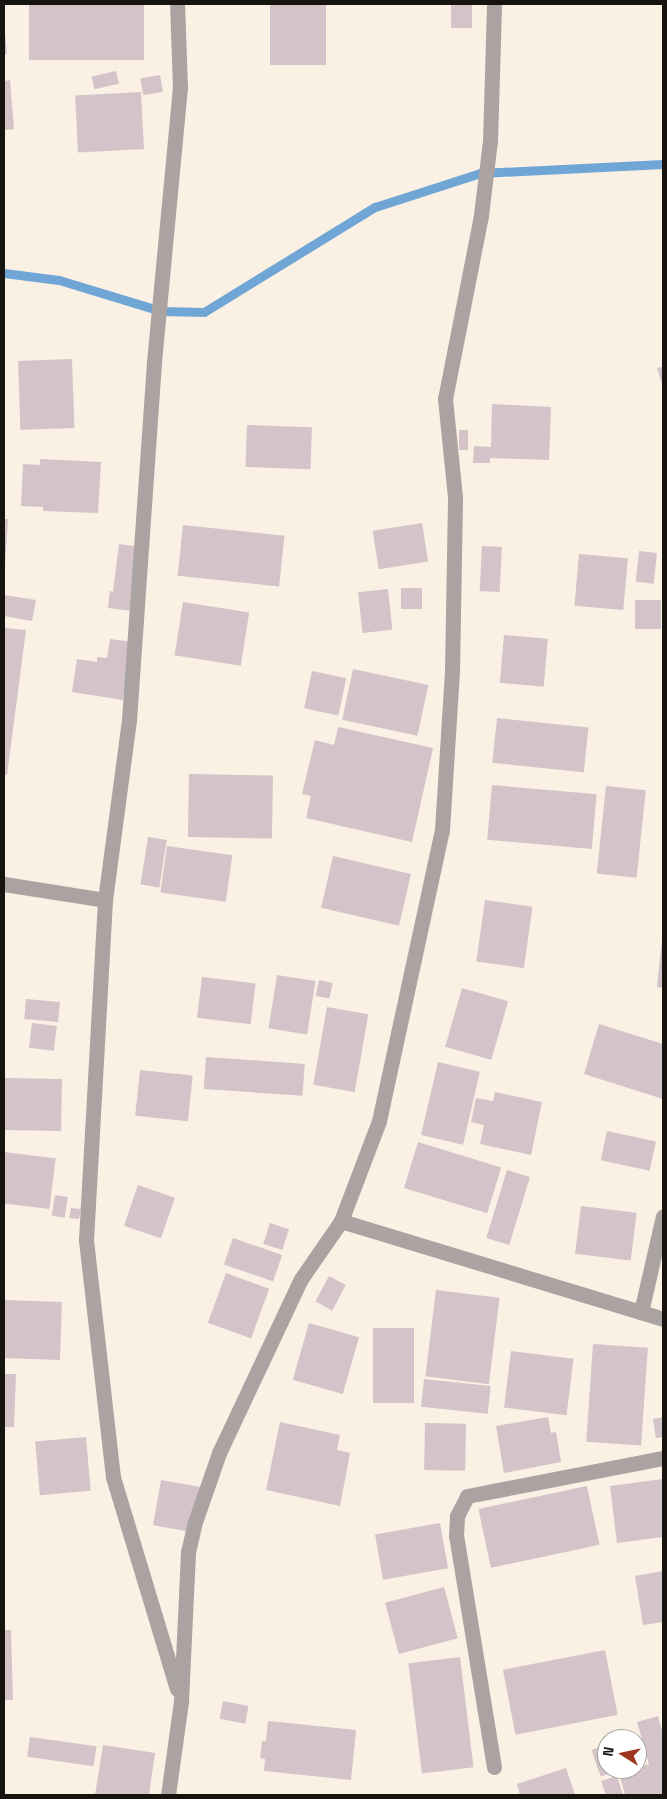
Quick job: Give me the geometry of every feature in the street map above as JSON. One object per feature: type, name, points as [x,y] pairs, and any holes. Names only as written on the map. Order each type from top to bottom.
[{"type":"street","points":[[177,4],[180,88],[154,362],[129,720],[105,900],[86,1240],[113,1477],[181,1701]]},
{"type":"street","points":[[168,1795],[181,1701],[188,1552],[204,1492],[219,1453],[301,1278],[341,1221],[379,1121],[442,830],[452,672],[455,497],[445,399],[481,215],[490,141],[494,4]]},
{"type":"street","points":[[4,884],[105,900]]},
{"type":"street","points":[[641,1312],[663,1216]]},
{"type":"street","points":[[341,1221],[663,1319]]},
{"type":"street","points":[[494,1767],[456,1536],[457,1516],[467,1496],[663,1458]]},
{"type":"building","points":[[29,4],[144,4],[144,60],[29,60]]},
{"type":"building","points":[[270,4],[326,4],[326,65],[270,65]]},
{"type":"building","points":[[451,4],[472,4],[472,28],[451,28]]},
{"type":"building","points":[[4,22],[7,54],[4,54]]},
{"type":"building","points":[[116,71],[119,84],[95,89],[92,77]]},
{"type":"building","points":[[160,75],[163,92],[143,95],[140,78]]},
{"type":"building","points":[[10,80],[14,129],[4,130],[4,81]]},
{"type":"building","points":[[141,92],[144,149],[78,152],[75,95]]},
{"type":"building","points":[[72,359],[74,428],[20,430],[18,361]]},
{"type":"building","points":[[663,367],[663,387],[657,368]]},
{"type":"building","points":[[492,404],[551,407],[549,460],[490,458],[490,463],[473,463],[474,446],[491,447]]},
{"type":"building","points":[[247,425],[312,427],[310,469],[246,467]]},
{"type":"building","points":[[459,430],[468,430],[468,450],[459,450]]},
{"type":"building","points":[[40,459],[101,462],[98,513],[43,511],[43,507],[21,506],[23,464],[40,465]]},
{"type":"building","points":[[4,519],[8,519],[5,565],[4,565]]},
{"type":"building","points":[[422,523],[428,562],[379,569],[373,531]]},
{"type":"building","points":[[183,525],[284,536],[279,586],[178,576]]},
{"type":"building","points":[[119,544],[141,547],[133,611],[108,608],[110,591],[113,592]]},
{"type":"building","points":[[482,546],[502,547],[500,592],[480,591]]},
{"type":"building","points":[[639,551],[657,553],[654,584],[636,582]]},
{"type":"building","points":[[579,554],[628,558],[623,610],[574,606]]},
{"type":"building","points":[[401,588],[422,588],[422,609],[401,609]]},
{"type":"building","points":[[388,589],[392,630],[362,633],[358,592]]},
{"type":"building","points":[[4,595],[36,600],[32,621],[4,616]]},
{"type":"building","points":[[635,600],[661,600],[661,629],[635,629]]},
{"type":"building","points":[[183,602],[249,612],[241,666],[175,655]]},
{"type":"building","points":[[4,628],[26,630],[7,775],[4,775]]},
{"type":"building","points":[[504,635],[548,639],[544,687],[500,683]]},
{"type":"building","points":[[110,639],[132,642],[123,700],[72,692],[77,659],[97,662],[97,657],[107,658]]},
{"type":"building","points":[[353,669],[428,685],[418,736],[342,720]]},
{"type":"building","points":[[312,671],[346,678],[338,715],[304,708]]},
{"type":"building","points":[[497,718],[588,728],[584,772],[492,763]]},
{"type":"building","points":[[338,727],[433,748],[412,842],[306,818],[311,796],[302,794],[315,740],[334,745]]},
{"type":"building","points":[[189,774],[273,775],[272,838],[188,837]]},
{"type":"building","points":[[492,785],[597,794],[592,849],[487,840]]},
{"type":"building","points":[[606,786],[646,790],[637,878],[597,874]]},
{"type":"building","points":[[148,837],[167,840],[159,887],[140,884]]},
{"type":"building","points":[[167,846],[232,855],[226,902],[160,893]]},
{"type":"building","points":[[333,856],[411,874],[399,926],[321,908]]},
{"type":"building","points":[[485,900],[533,907],[524,968],[476,961]]},
{"type":"building","points":[[663,940],[663,988],[657,987]]},
{"type":"building","points":[[277,975],[316,981],[307,1034],[269,1028]]},
{"type":"building","points":[[202,977],[256,984],[251,1024],[197,1018]]},
{"type":"building","points":[[319,980],[333,983],[329,999],[316,996]]},
{"type":"building","points":[[462,988],[508,1001],[491,1060],[445,1047]]},
{"type":"building","points":[[26,999],[60,1002],[58,1022],[24,1019]]},
{"type":"building","points":[[327,1007],[368,1014],[355,1092],[313,1085]]},
{"type":"building","points":[[32,1023],[57,1026],[54,1051],[29,1048]]},
{"type":"building","points":[[599,1024],[663,1044],[663,1099],[584,1074]]},
{"type":"building","points":[[206,1057],[305,1064],[303,1096],[204,1089]]},
{"type":"building","points":[[438,1062],[480,1072],[463,1145],[421,1135]]},
{"type":"building","points":[[140,1070],[193,1076],[188,1121],[135,1116]]},
{"type":"building","points":[[4,1078],[62,1079],[61,1131],[4,1130]]},
{"type":"building","points":[[495,1092],[542,1102],[531,1155],[480,1144],[484,1125],[471,1122],[476,1098],[493,1101]]},
{"type":"building","points":[[607,1131],[656,1141],[650,1171],[601,1160]]},
{"type":"building","points":[[418,1142],[501,1167],[487,1213],[404,1188]]},
{"type":"building","points":[[4,1152],[56,1158],[49,1209],[4,1203]]},
{"type":"building","points":[[507,1170],[530,1177],[509,1245],[486,1238]]},
{"type":"building","points":[[138,1185],[175,1198],[161,1238],[124,1226]]},
{"type":"building","points":[[55,1195],[68,1197],[65,1218],[52,1216]]},
{"type":"building","points":[[581,1206],[637,1213],[631,1260],[575,1254]]},
{"type":"building","points":[[71,1208],[81,1209],[79,1219],[69,1218]]},
{"type":"building","points":[[270,1223],[289,1229],[282,1250],[263,1244]]},
{"type":"building","points":[[233,1238],[282,1255],[273,1281],[224,1264]]},
{"type":"building","points":[[226,1273],[269,1289],[251,1339],[208,1323]]},
{"type":"building","points":[[329,1276],[346,1285],[332,1311],[315,1302]]},
{"type":"building","points":[[436,1290],[500,1298],[489,1384],[425,1376]]},
{"type":"building","points":[[4,1300],[62,1302],[60,1360],[4,1358]]},
{"type":"building","points":[[309,1323],[359,1337],[343,1394],[293,1380]]},
{"type":"building","points":[[373,1328],[414,1328],[414,1403],[373,1403]]},
{"type":"building","points":[[593,1344],[648,1348],[641,1446],[586,1442]]},
{"type":"building","points":[[511,1351],[574,1359],[567,1415],[504,1408]]},
{"type":"building","points":[[4,1374],[16,1374],[14,1427],[4,1427]]},
{"type":"building","points":[[424,1379],[491,1386],[488,1414],[421,1407]]},
{"type":"building","points":[[548,1417],[551,1433],[556,1432],[561,1462],[504,1473],[496,1426]]},
{"type":"building","points":[[663,1417],[663,1437],[656,1438],[653,1419]]},
{"type":"building","points":[[280,1422],[340,1435],[337,1450],[350,1453],[340,1506],[266,1490]]},
{"type":"building","points":[[425,1423],[466,1424],[465,1471],[424,1470]]},
{"type":"building","points":[[86,1437],[91,1491],[40,1495],[35,1441]]},
{"type":"building","points":[[663,1479],[663,1537],[617,1543],[610,1486]]},
{"type":"building","points":[[161,1480],[199,1487],[191,1532],[153,1525]]},
{"type":"building","points":[[587,1486],[599,1545],[491,1568],[478,1509]]},
{"type":"building","points":[[440,1523],[448,1568],[383,1580],[375,1534]]},
{"type":"building","points":[[663,1571],[663,1622],[643,1625],[635,1576]]},
{"type":"building","points":[[444,1587],[458,1638],[399,1654],[385,1603]]},
{"type":"building","points":[[4,1630],[11,1630],[13,1700],[4,1700]]},
{"type":"building","points":[[605,1650],[618,1715],[516,1735],[503,1670]]},
{"type":"building","points":[[460,1657],[474,1767],[422,1774],[408,1663]]},
{"type":"building","points":[[223,1701],[249,1706],[245,1724],[220,1719]]},
{"type":"building","points":[[658,1716],[663,1734],[663,1795],[625,1795],[621,1779],[647,1779],[647,1765],[649,1764],[647,1757],[647,1729],[639,1729],[637,1722]]},
{"type":"building","points":[[268,1721],[356,1730],[351,1780],[264,1771],[265,1759],[260,1758],[262,1741],[266,1741]]},
{"type":"building","points":[[30,1737],[96,1746],[94,1766],[27,1757]]},
{"type":"building","points":[[103,1745],[155,1753],[149,1795],[95,1795]]},
{"type":"building","points":[[597,1748],[597,1766],[591,1750]]},
{"type":"building","points":[[566,1768],[575,1795],[520,1795],[517,1784]]},
{"type":"building","points":[[618,1779],[623,1795],[606,1795],[601,1781]]},
{"type":"waterway","points":[[4,273],[59,280],[161,311],[204,312],[375,207],[480,173],[663,164]]}]
